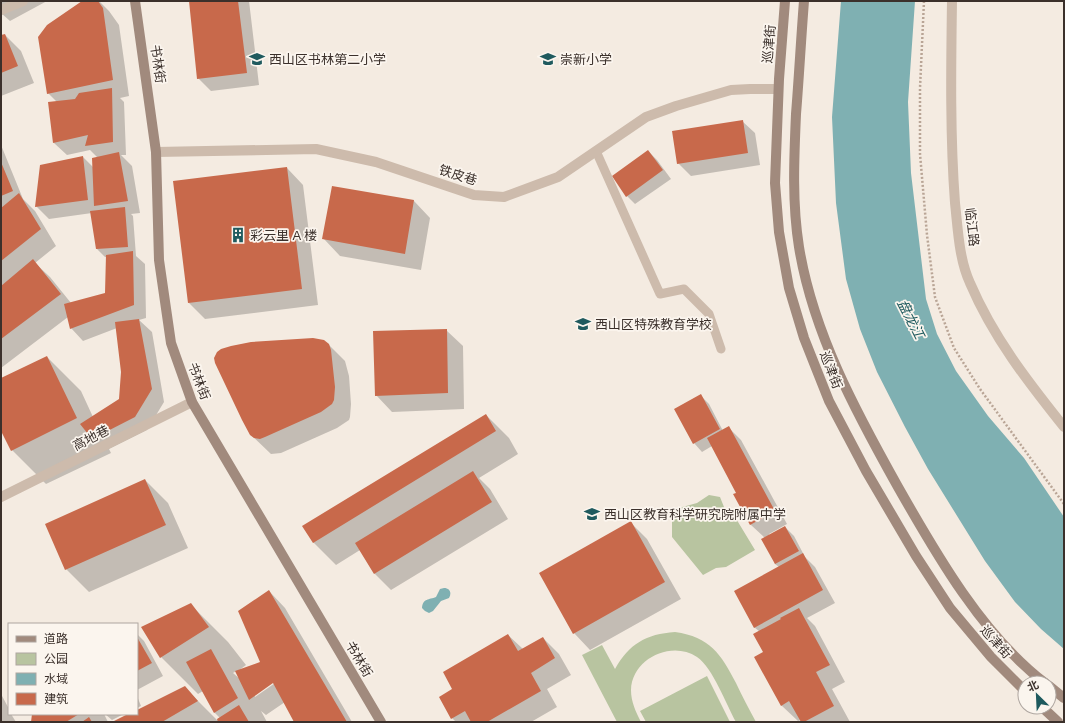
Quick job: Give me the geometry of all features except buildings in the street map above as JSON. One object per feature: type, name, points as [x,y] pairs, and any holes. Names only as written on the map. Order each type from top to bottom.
[{"type":"main road","name":"书林街","points":[[135,1],[156,152],[159,260],[171,343],[192,402],[381,722]]},
{"type":"main road","name":"巡津街","points":[[785,1],[778,89],[775,183],[779,232],[789,288],[804,338],[829,401],[866,471],[916,556],[950,608],[991,657],[1017,683]]},
{"type":"main road","name":"巡津街","points":[[804,1],[794,158],[794,206],[799,247],[806,284],[817,319],[837,370],[865,428],[913,514],[955,582],[982,619],[1010,650],[1037,675]]},
{"type":"main road","points":[[1051,715],[1058,722]]},
{"type":"street","points":[[1,10],[23,1]]},
{"type":"street","name":"临江路","points":[[952,1],[951,80],[953,174],[959,242],[970,282],[995,333],[1026,379],[1064,427]]},
{"type":"street","name":"铁皮巷","points":[[156,152],[316,149],[376,162],[474,195],[504,197],[558,177],[646,117],[676,106],[731,90],[778,89]]},
{"type":"street","name":"高地巷","points":[[1,497],[192,402]]},
{"type":"lane","points":[[596,152],[660,294],[684,289],[709,314],[721,349]]},
{"type":"green space","points":[[709,495],[720,497],[726,512],[735,517],[755,550],[726,567],[716,568],[703,575],[672,537],[672,520],[675,509],[697,503]]},
{"type":"green space","points":[[675,632],[687,634],[697,638],[713,648],[731,673],[756,722],[736,722],[719,687],[703,662],[687,652],[676,651],[665,652],[645,661],[638,669],[633,679],[631,690],[632,699],[641,722],[617,722],[582,655],[602,645],[615,669],[626,653],[639,642],[655,635]]},
{"type":"green space","points":[[707,676],[730,722],[646,722],[640,711]]},
{"type":"water","name":"盘龙江","points":[[841,1],[915,1],[908,102],[911,173],[926,299],[937,334],[956,371],[988,416],[1024,458],[1064,517],[1064,649],[1041,629],[1015,602],[985,561],[928,469],[905,427],[877,372],[860,329],[846,279],[836,203],[832,117]]},
{"type":"water","points":[[444,588],[450,591],[449,598],[441,601],[433,611],[429,613],[425,611],[422,608],[424,602],[436,597],[440,589]]},
{"type":"place","name":"西山区书林第二小学","points":[[257,59]]},
{"type":"place","name":"崇新小学","points":[[548,59]]},
{"type":"place","name":"彩云里 A 楼","points":[[238,235]]},
{"type":"place","name":"西山区特殊教育学校","points":[[583,324]]},
{"type":"place","name":"西山区教育科学研究院附属中学","points":[[592,514]]}]
